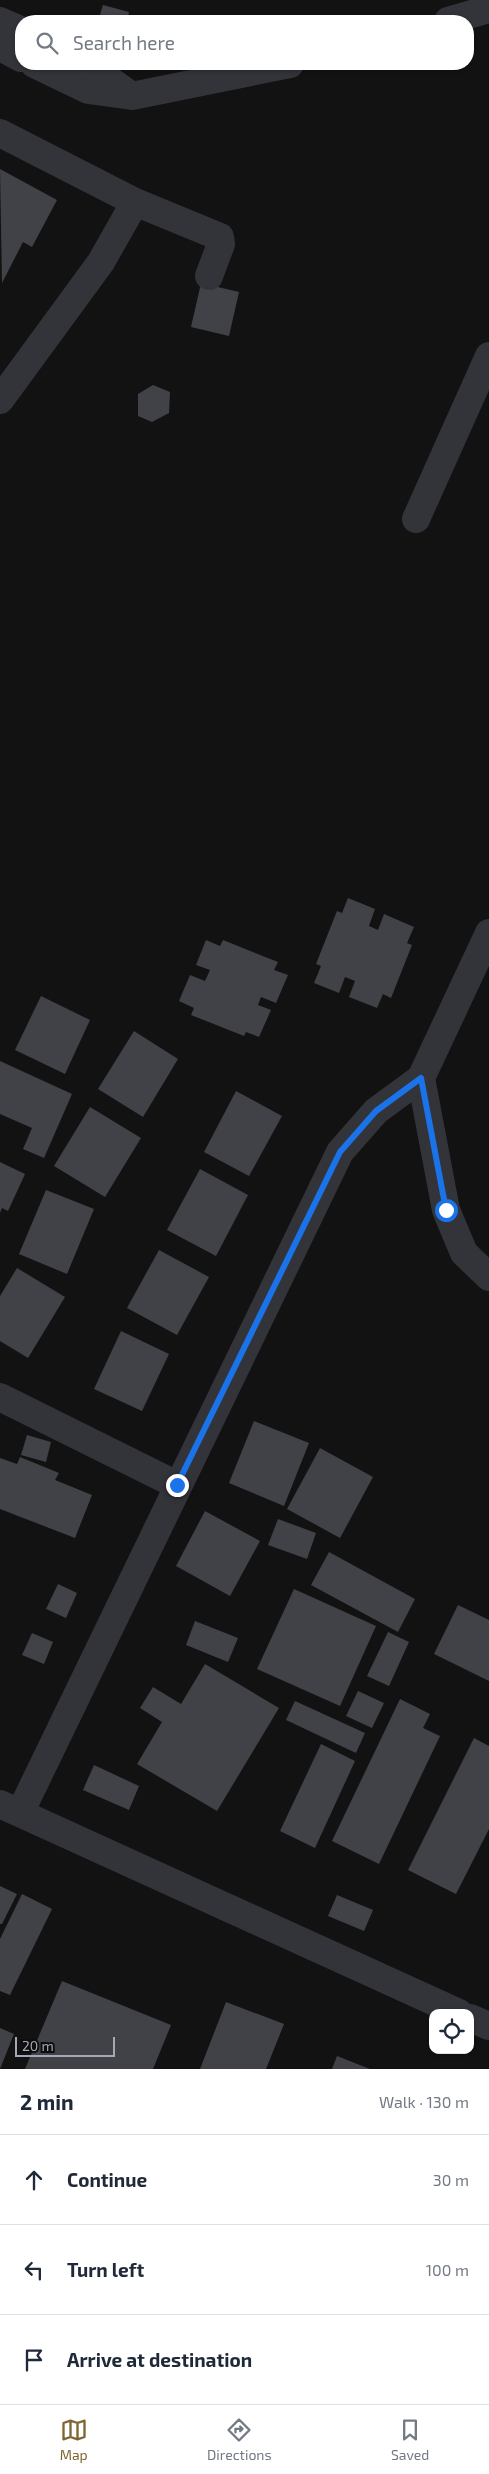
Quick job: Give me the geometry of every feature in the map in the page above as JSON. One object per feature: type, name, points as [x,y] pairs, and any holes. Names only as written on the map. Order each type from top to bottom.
[{"type":"street","points":[[468,15],[489,9]]},
{"type":"street","points":[[0,21],[15,27]]},
{"type":"street","points":[[0,46],[15,55]]},
{"type":"street","points":[[46,70],[88,90],[132,96],[260,70]]},
{"type":"street","points":[[95,70],[132,96]]},
{"type":"street","points":[[0,132],[135,202],[220,237],[222,244],[209,276]]},
{"type":"street","points":[[0,400],[101,262],[135,202]]},
{"type":"street","points":[[416,519],[489,356]]},
{"type":"street","points":[[450,2009],[10,1809],[177,1485],[340,1152],[376,1111],[421,1078],[489,933]]},
{"type":"street","points":[[421,1078],[446,1210],[464,1253],[489,1277]]},
{"type":"street","points":[[0,1397],[177,1485]]},
{"type":"street","points":[[474,2020],[489,2026]]},
{"type":"building","points":[[103,5],[129,12],[128,15],[100,15]]},
{"type":"building","points":[[0,169],[57,200],[32,247],[23,242],[2,283]]},
{"type":"building","points":[[201,283],[239,292],[229,336],[191,327]]},
{"type":"building","points":[[153,385],[170,392],[169,413],[152,422],[138,416],[138,394]]},
{"type":"building","points":[[348,898],[375,909],[369,926],[378,930],[384,914],[414,927],[407,943],[412,945],[391,998],[383,994],[377,1008],[349,997],[355,981],[345,977],[339,993],[314,983],[321,966],[316,964],[337,911],[342,913]]},
{"type":"building","points":[[206,940],[220,946],[223,940],[278,962],[274,970],[288,975],[276,1003],[261,997],[258,1005],[271,1010],[259,1037],[246,1032],[244,1036],[191,1015],[194,1008],[179,1001],[190,975],[205,981],[210,970],[196,965]]},
{"type":"building","points":[[41,996],[90,1020],[65,1074],[15,1050]]},
{"type":"building","points":[[134,1031],[178,1059],[143,1117],[98,1089]]},
{"type":"building","points":[[0,1061],[72,1094],[44,1158],[23,1149],[32,1128],[0,1114]]},
{"type":"building","points":[[236,1091],[282,1116],[249,1176],[204,1152]]},
{"type":"building","points":[[90,1107],[141,1138],[105,1197],[54,1166]]},
{"type":"building","points":[[0,1162],[25,1174],[8,1211],[2,1208],[0,1213]]},
{"type":"building","points":[[200,1169],[248,1195],[216,1256],[167,1230]]},
{"type":"building","points":[[46,1190],[94,1209],[67,1274],[19,1254]]},
{"type":"building","points":[[159,1250],[209,1277],[177,1335],[127,1308]]},
{"type":"building","points":[[17,1268],[65,1297],[28,1358],[0,1341],[0,1296]]},
{"type":"building","points":[[121,1331],[169,1354],[142,1411],[94,1389]]},
{"type":"building","points":[[254,1421],[309,1443],[284,1506],[229,1483]]},
{"type":"building","points":[[27,1435],[51,1442],[46,1462],[21,1455]]},
{"type":"building","points":[[320,1448],[373,1477],[340,1538],[287,1509]]},
{"type":"building","points":[[20,1457],[59,1473],[55,1480],[92,1495],[75,1538],[0,1509],[0,1458],[17,1464]]},
{"type":"building","points":[[205,1511],[260,1541],[230,1596],[176,1566]]},
{"type":"building","points":[[278,1519],[316,1533],[307,1559],[268,1545]]},
{"type":"building","points":[[329,1552],[415,1599],[398,1632],[311,1585]]},
{"type":"building","points":[[58,1584],[77,1593],[66,1618],[46,1609]]},
{"type":"building","points":[[294,1589],[376,1626],[340,1706],[257,1669]]},
{"type":"building","points":[[458,1605],[489,1620],[489,1681],[434,1654]]},
{"type":"building","points":[[195,1621],[238,1638],[228,1662],[186,1645]]},
{"type":"building","points":[[388,1632],[409,1642],[389,1686],[367,1676]]},
{"type":"building","points":[[32,1633],[53,1642],[44,1664],[22,1655]]},
{"type":"building","points":[[205,1664],[279,1708],[217,1811],[137,1764],[162,1722],[140,1708],[153,1687],[181,1704]]},
{"type":"building","points":[[358,1691],[384,1703],[372,1728],[346,1716]]},
{"type":"building","points":[[400,1699],[430,1714],[423,1728],[440,1736],[379,1864],[332,1841]]},
{"type":"building","points":[[295,1701],[365,1733],[356,1753],[286,1720]]},
{"type":"building","points":[[474,1738],[489,1746],[489,1829],[456,1894],[408,1870]]},
{"type":"building","points":[[321,1744],[355,1761],[315,1848],[280,1831]]},
{"type":"building","points":[[94,1765],[139,1786],[129,1810],[83,1790]]},
{"type":"building","points":[[0,1886],[17,1894],[2,1924],[0,1924]]},
{"type":"building","points":[[22,1894],[52,1909],[10,1995],[0,1991],[0,1939]]},
{"type":"building","points":[[337,1895],[373,1910],[364,1931],[328,1916]]},
{"type":"building","points":[[62,1981],[171,2025],[153,2069],[25,2069]]},
{"type":"building","points":[[226,2002],[284,2024],[266,2069],[200,2069]]},
{"type":"building","points":[[0,2028],[14,2034],[0,2069]]},
{"type":"building","points":[[337,2056],[370,2069],[332,2069]]},
{"type":"route","points":[[177,1485],[340,1152],[376,1111],[421,1078],[446,1210]]}]
